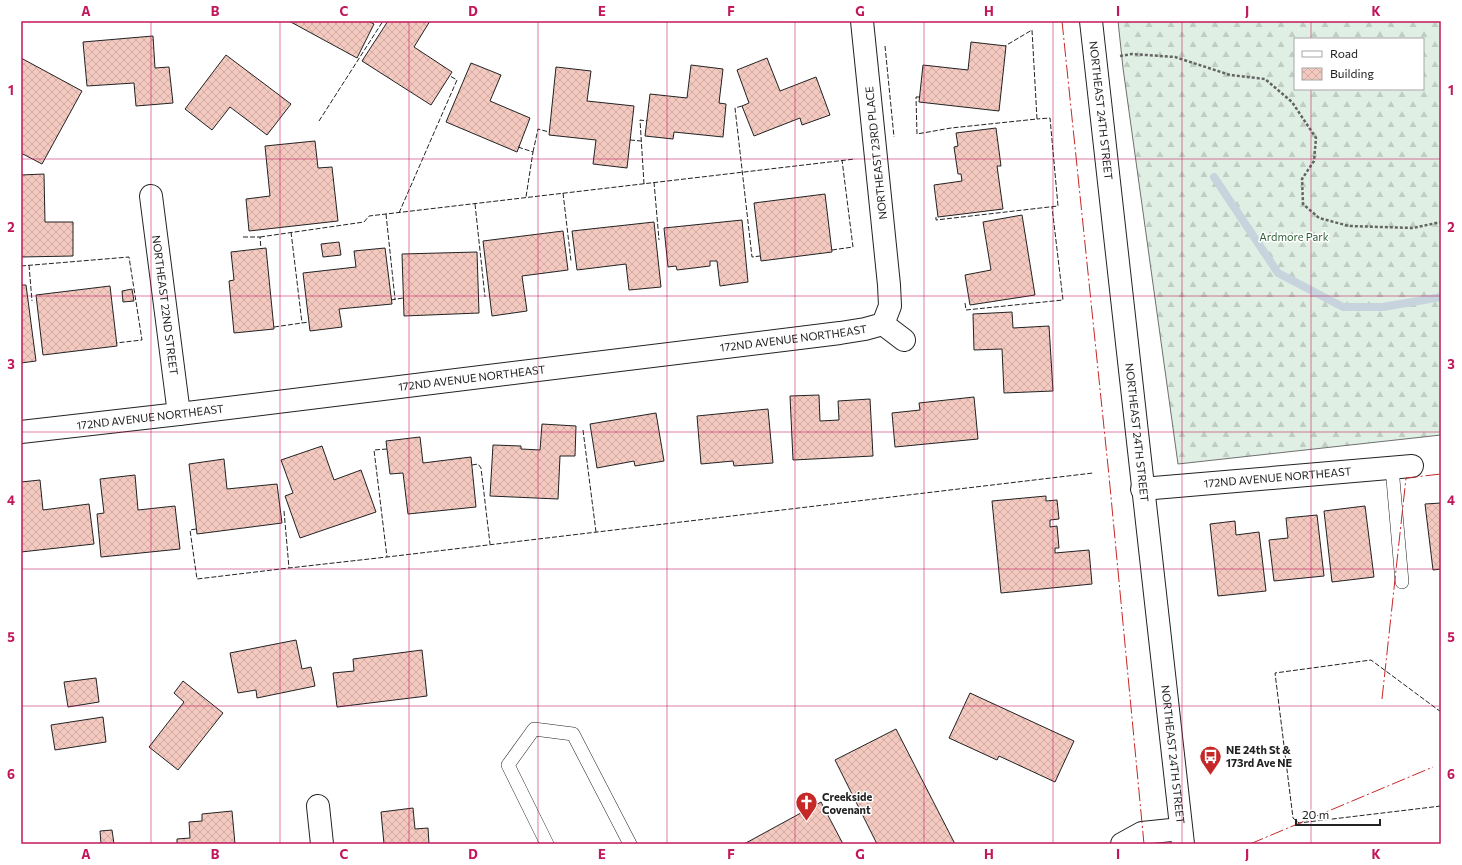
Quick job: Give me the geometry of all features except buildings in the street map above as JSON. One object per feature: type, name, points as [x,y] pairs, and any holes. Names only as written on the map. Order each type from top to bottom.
[{"type":"street","name":"NORTHEAST 23RD PLACE","points":[[862,21],[889,286]]},
{"type":"street","name":"NORTHEAST 24TH STREET","points":[[1091,21],[1142,489],[1182,836]]},
{"type":"street","name":"NORTHEAST 22ND STREET","points":[[151,196],[179,414]]},
{"type":"street","name":"172ND AVENUE NORTHEAST","points":[[21,432],[179,414],[865,329],[883,324],[890,306],[889,286]]},
{"type":"street","points":[[883,324],[904,340]]},
{"type":"street","name":"172ND AVENUE NORTHEAST","points":[[1142,489],[1402,467]]},
{"type":"street","points":[[318,806],[322,844]]},
{"type":"street","points":[[1122,844],[1142,833],[1182,836]]},
{"type":"lane","points":[[1402,467],[1402,582]]},
{"type":"lane","points":[[547,844],[508,765],[534,729],[573,734],[630,844]]},
{"type":"path","points":[[1132,54],[1175,57],[1230,74],[1266,79],[1292,102],[1316,138],[1314,161],[1302,180],[1303,204],[1319,218],[1349,226],[1413,228],[1441,222]]},
{"type":"green space","name":"Ardmore Park","points":[[1118,21],[1441,21],[1441,435],[1178,464],[1123,68]]},
{"type":"waterway","points":[[1214,177],[1278,273],[1343,307],[1383,307],[1441,297]]},
{"type":"fence","points":[[319,121],[383,21]]},
{"type":"fence","points":[[919,97],[916,97],[917,134],[951,128],[1037,119],[1032,30],[1005,46]]},
{"type":"fence","points":[[885,46],[894,137]]},
{"type":"fence","points":[[399,213],[457,80],[450,76]]},
{"type":"fence","points":[[742,106],[735,108],[752,257],[760,256]]},
{"type":"fence","points":[[936,217],[936,220],[1058,206],[1050,118],[1037,119]]},
{"type":"fence","points":[[644,184],[640,120],[647,121]]},
{"type":"fence","points":[[533,152],[538,129],[549,132]]},
{"type":"fence","points":[[630,140],[641,141]]},
{"type":"fence","points":[[518,147],[533,152],[526,197]]},
{"type":"fence","points":[[260,237],[364,222],[369,216],[855,159]]},
{"type":"fence","points":[[832,250],[853,247],[842,160]]},
{"type":"fence","points":[[654,182],[659,240]]},
{"type":"fence","points":[[563,193],[571,261]]},
{"type":"fence","points":[[475,204],[485,297]]},
{"type":"fence","points":[[965,303],[966,310],[1063,300],[1052,207]]},
{"type":"fence","points":[[386,214],[395,299]]},
{"type":"fence","points":[[291,232],[302,323]]},
{"type":"fence","points":[[243,237],[260,237],[261,249]]},
{"type":"fence","points":[[21,266],[129,257],[142,340],[116,343]]},
{"type":"fence","points":[[29,265],[32,301]]},
{"type":"fence","points":[[391,300],[403,298]]},
{"type":"fence","points":[[274,327],[309,322]]},
{"type":"fence","points":[[583,430],[596,532]]},
{"type":"fence","points":[[387,449],[374,450],[387,557],[1093,473]]},
{"type":"fence","points":[[472,465],[478,464],[481,468],[490,544]]},
{"type":"fence","points":[[284,511],[289,568],[387,557]]},
{"type":"fence","points":[[196,529],[190,530],[197,579],[289,568]]},
{"type":"fence","points":[[1441,712],[1371,660],[1275,673],[1293,818],[1299,823],[1441,806]]},
{"type":"power","points":[[1062,21],[1109,476],[1144,844]]},
{"type":"power","points":[[1382,699],[1406,478],[1441,474]]},
{"type":"power","points":[[1250,844],[1433,767]]},
{"type":"place","name":"NE 24th St & 173rd Ave NE","points":[[1210,776]]},
{"type":"place","name":"Creekside Covenant","points":[[807,822]]}]
